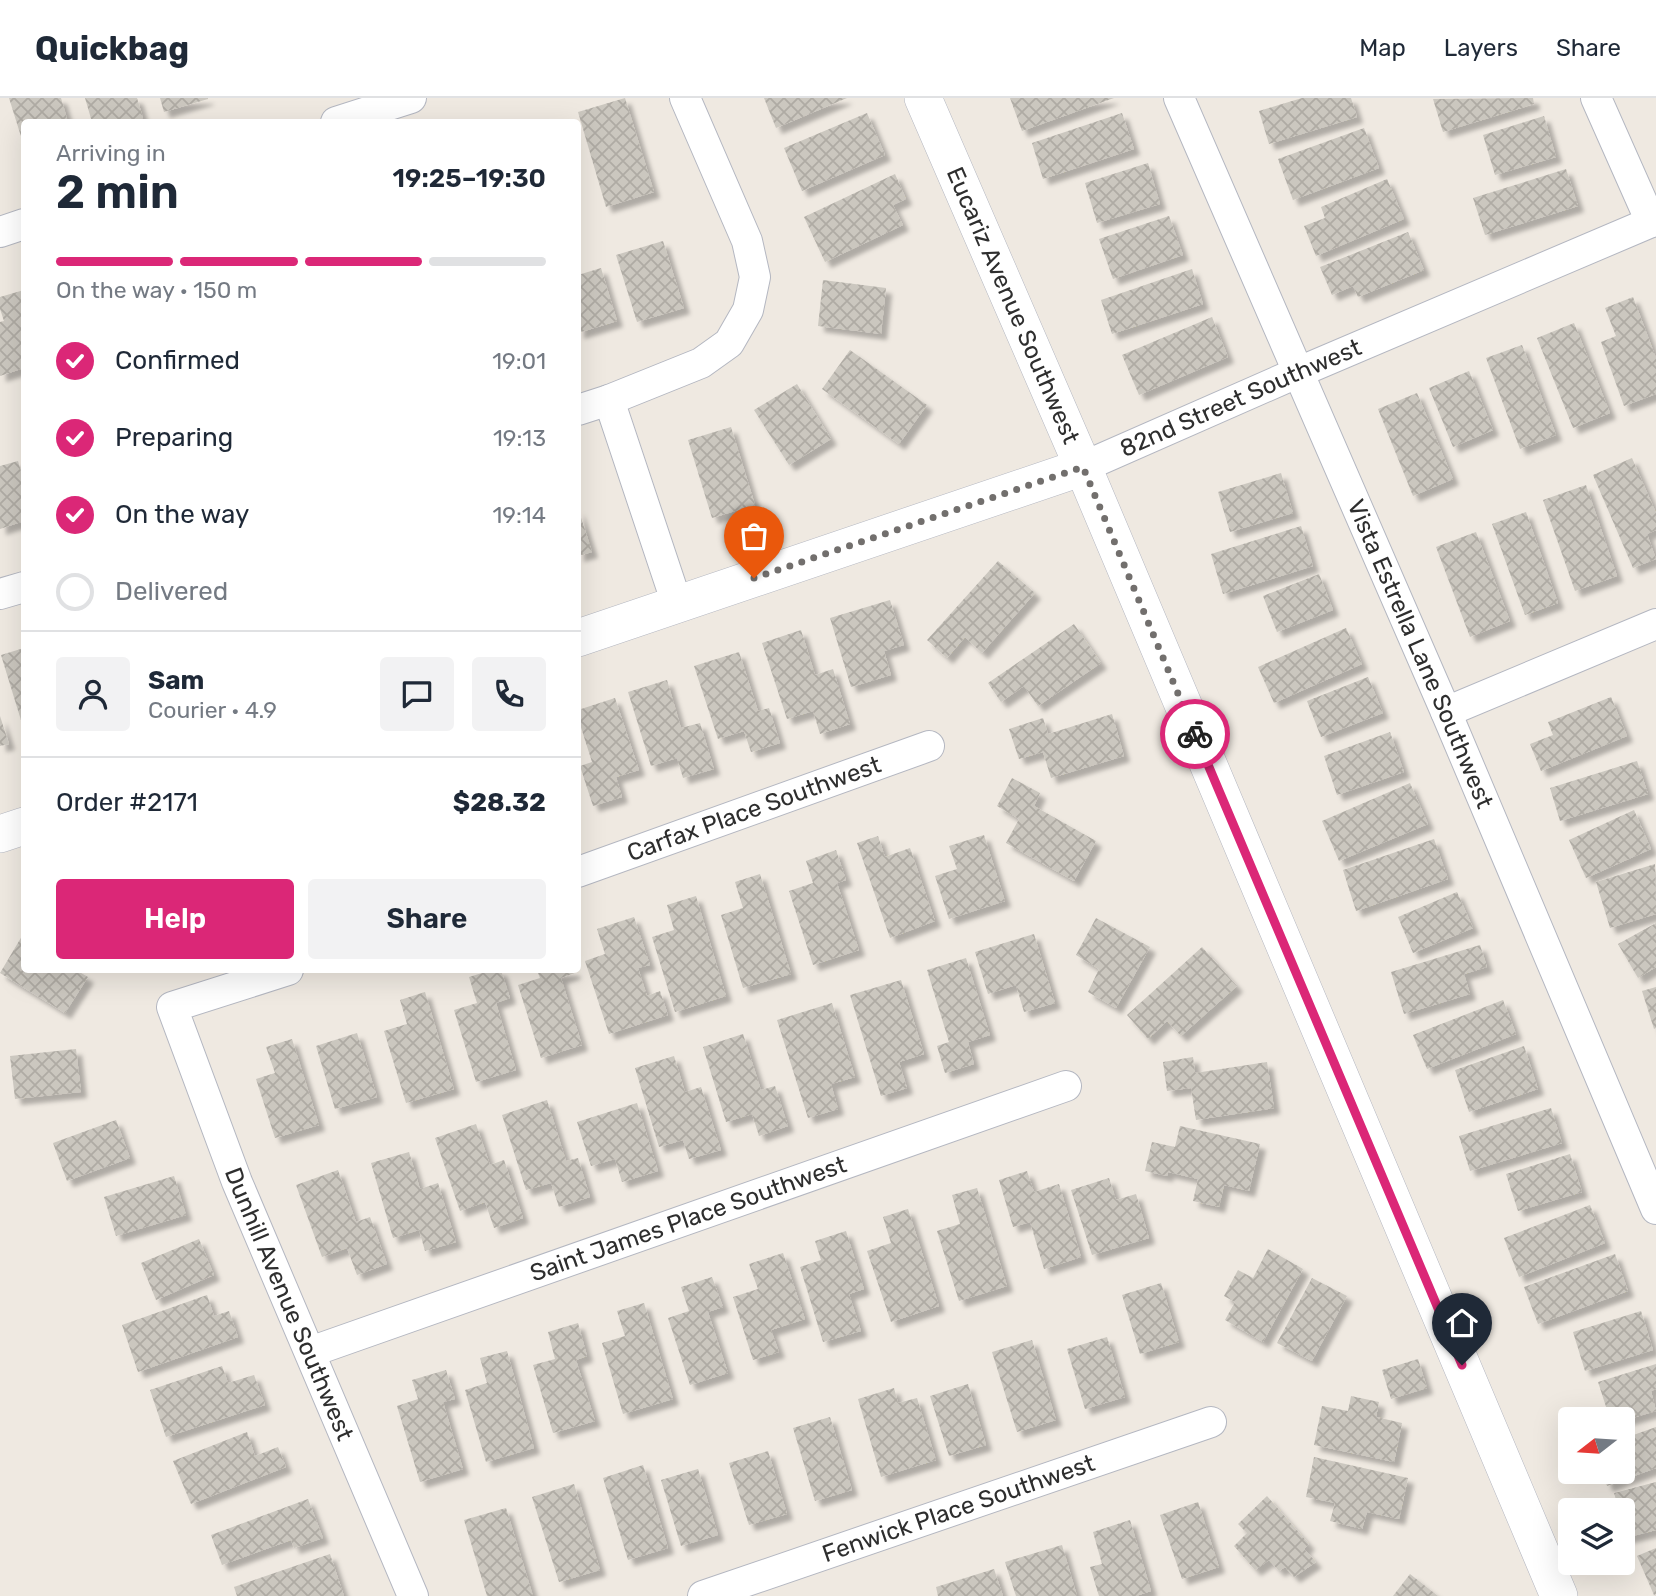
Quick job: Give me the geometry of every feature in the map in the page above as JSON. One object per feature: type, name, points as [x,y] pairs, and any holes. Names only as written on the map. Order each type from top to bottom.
[{"type":"street","points":[[345,119],[411,98]]},
{"type":"street","points":[[581,409],[701,363],[729,343],[748,310],[755,277],[747,240],[685,98]]},
{"type":"street","name":"Eucariz Avenue Southwest","points":[[923,98],[1083,467],[1559,1596]]},
{"type":"street","name":"Vista Estrella Lane Southwest","points":[[1179,98],[1446,712],[1656,1209]]},
{"type":"street","points":[[1597,98],[1653,221]]},
{"type":"street","name":"82nd Street Southwest","points":[[581,637],[1083,467],[1653,221]]},
{"type":"street","points":[[0,232],[21,225]]},
{"type":"street","points":[[609,400],[677,604]]},
{"type":"street","points":[[0,594],[21,588]]},
{"type":"street","points":[[1446,712],[1656,624]]},
{"type":"street","name":"Carfax Place Southwest","points":[[581,871],[929,746]]},
{"type":"street","points":[[0,834],[21,827]]},
{"type":"street","name":"Dunhill Avenue Southwest","points":[[279,973],[172,1007],[237,1182],[413,1596]]},
{"type":"street","name":"Saint James Place Southwest","points":[[310,1352],[1066,1086]]},
{"type":"street","name":"Fenwick Place Southwest","points":[[703,1596],[1211,1422]]},
{"type":"building","points":[[9,98],[61,98],[67,119],[21,119],[21,136]]},
{"type":"building","points":[[85,98],[137,98],[143,118],[140,119],[91,119]]},
{"type":"building","points":[[160,98],[208,98],[208,99],[164,112]]},
{"type":"building","points":[[625,98],[654,192],[606,207],[578,112]]},
{"type":"building","points":[[764,98],[847,98],[776,128]]},
{"type":"building","points":[[1010,98],[1114,98],[1022,131]]},
{"type":"building","points":[[1302,98],[1351,98],[1357,117],[1269,144],[1259,111]]},
{"type":"building","points":[[1533,98],[1534,104],[1443,132],[1433,99]]},
{"type":"building","points":[[867,113],[885,155],[802,191],[784,148]]},
{"type":"building","points":[[1122,113],[1134,149],[1043,179],[1032,143]]},
{"type":"building","points":[[1544,116],[1556,157],[1495,175],[1483,135]]},
{"type":"building","points":[[1364,128],[1379,168],[1293,200],[1278,159]]},
{"type":"building","points":[[1148,163],[1160,204],[1097,223],[1085,183]]},
{"type":"building","points":[[1566,169],[1578,206],[1485,235],[1473,198]]},
{"type":"building","points":[[895,174],[906,199],[893,205],[903,225],[825,262],[804,217]]},
{"type":"building","points":[[1387,179],[1404,219],[1316,256],[1304,226],[1325,218],[1321,207]]},
{"type":"building","points":[[1169,216],[1183,255],[1113,279],[1099,239]]},
{"type":"building","points":[[1408,232],[1424,270],[1358,297],[1353,286],[1332,295],[1320,267]]},
{"type":"building","points":[[663,241],[684,308],[637,322],[616,255]]},
{"type":"building","points":[[601,268],[617,321],[581,332],[581,274]]},
{"type":"building","points":[[1192,269],[1203,304],[1112,334],[1101,300]]},
{"type":"building","points":[[823,280],[886,288],[881,334],[818,326]]},
{"type":"building","points":[[21,291],[21,369],[0,376],[0,322],[4,321],[0,297]]},
{"type":"building","points":[[1633,297],[1656,358],[1656,394],[1624,406],[1601,342],[1616,336],[1605,308]]},
{"type":"building","points":[[1212,317],[1228,357],[1139,395],[1122,355]]},
{"type":"building","points":[[1574,323],[1610,413],[1573,428],[1537,338]]},
{"type":"building","points":[[1522,345],[1556,435],[1520,449],[1486,358]]},
{"type":"building","points":[[850,350],[927,405],[899,444],[822,389]]},
{"type":"building","points":[[1469,371],[1493,430],[1453,447],[1429,388]]},
{"type":"building","points":[[797,384],[831,439],[789,465],[754,410]]},
{"type":"building","points":[[1417,393],[1453,479],[1413,496],[1378,409]]},
{"type":"building","points":[[731,427],[755,505],[712,518],[688,440]]},
{"type":"building","points":[[1632,458],[1656,513],[1656,530],[1647,534],[1656,559],[1633,568],[1593,475]]},
{"type":"building","points":[[18,461],[21,472],[21,522],[0,529],[0,466]]},
{"type":"building","points":[[1281,473],[1293,513],[1230,532],[1218,492]]},
{"type":"building","points":[[1586,485],[1617,576],[1575,591],[1543,500]]},
{"type":"building","points":[[1526,512],[1558,603],[1525,615],[1492,524]]},
{"type":"building","points":[[581,517],[592,552],[581,555]]},
{"type":"building","points":[[1301,526],[1313,566],[1223,594],[1211,554]]},
{"type":"building","points":[[1476,532],[1510,621],[1470,637],[1436,547]]},
{"type":"building","points":[[998,561],[1035,593],[982,653],[965,637],[947,658],[927,640]]},
{"type":"building","points":[[1319,574],[1333,610],[1277,632],[1263,596]]},
{"type":"building","points":[[890,600],[904,645],[884,651],[891,675],[851,687],[830,618]]},
{"type":"building","points":[[1074,624],[1101,663],[1038,706],[1024,686],[1001,702],[988,683]]},
{"type":"building","points":[[1346,628],[1362,664],[1274,703],[1258,667]]},
{"type":"building","points":[[801,630],[815,675],[833,669],[850,724],[820,734],[813,711],[787,719],[762,643]]},
{"type":"building","points":[[21,649],[21,720],[1,655]]},
{"type":"building","points":[[739,652],[758,711],[769,708],[780,743],[751,752],[744,731],[718,739],[694,666]]},
{"type":"building","points":[[1368,677],[1383,713],[1321,737],[1307,701]]},
{"type":"building","points":[[667,680],[681,728],[700,723],[714,769],[683,778],[677,758],[651,766],[628,692]]},
{"type":"building","points":[[1611,697],[1627,736],[1541,771],[1530,744],[1553,735],[1548,722]]},
{"type":"building","points":[[615,698],[639,770],[616,777],[622,797],[593,806],[581,769],[581,766],[592,762],[581,727],[581,709]]},
{"type":"building","points":[[1112,714],[1124,756],[1051,778],[1043,752],[1019,759],[1009,729],[1043,718],[1048,734]]},
{"type":"building","points":[[0,716],[9,744],[0,746]]},
{"type":"building","points":[[1390,732],[1404,772],[1337,795],[1324,756]]},
{"type":"building","points":[[1637,761],[1648,794],[1560,821],[1550,788]]},
{"type":"building","points":[[1012,778],[1040,793],[1034,806],[1096,841],[1074,881],[1006,843],[1019,819],[997,806]]},
{"type":"building","points":[[1410,783],[1428,824],[1339,861],[1322,821]]},
{"type":"building","points":[[1634,810],[1651,849],[1586,878],[1569,840]]},
{"type":"building","points":[[984,835],[1005,901],[949,919],[935,876],[957,869],[949,846]]},
{"type":"building","points":[[878,836],[885,857],[910,848],[935,921],[890,938],[857,843]]},
{"type":"building","points":[[1434,839],[1448,879],[1356,911],[1343,870]]},
{"type":"building","points":[[836,850],[846,880],[837,883],[859,950],[813,965],[789,891],[813,883],[806,861]]},
{"type":"building","points":[[1655,864],[1656,914],[1610,928],[1596,882]]},
{"type":"building","points":[[760,874],[791,974],[743,988],[721,915],[743,908],[735,882]]},
{"type":"building","points":[[1457,892],[1473,928],[1413,953],[1398,917]]},
{"type":"building","points":[[696,896],[726,996],[675,1012],[652,937],[674,930],[667,905]]},
{"type":"building","points":[[634,917],[650,965],[638,968],[647,996],[660,991],[668,1015],[609,1034],[585,961],[605,954],[597,929]]},
{"type":"building","points":[[1096,918],[1150,947],[1116,1008],[1088,992],[1099,969],[1076,955]]},
{"type":"building","points":[[1656,923],[1656,967],[1638,978],[1618,944]]},
{"type":"building","points":[[1034,934],[1055,1003],[1024,1012],[1016,985],[988,994],[975,952]]},
{"type":"building","points":[[21,938],[21,973],[81,973],[88,977],[65,1013],[0,973]]},
{"type":"building","points":[[1480,945],[1487,967],[1464,974],[1470,994],[1404,1014],[1391,972]]},
{"type":"building","points":[[1202,947],[1237,986],[1181,1036],[1167,1021],[1148,1039],[1127,1015]]},
{"type":"building","points":[[966,958],[990,1035],[968,1042],[974,1064],[945,1073],[937,1046],[949,1042],[927,970]]},
{"type":"building","points":[[482,973],[502,973],[510,998],[496,1003],[516,1070],[476,1082],[454,1010],[477,1003],[469,977]]},
{"type":"building","points":[[538,973],[575,973],[561,978],[582,1045],[541,1058],[518,985],[540,978]]},
{"type":"building","points":[[901,980],[924,1054],[899,1062],[907,1088],[881,1096],[850,995]]},
{"type":"building","points":[[1656,987],[1656,1028],[1654,1029],[1642,991]]},
{"type":"building","points":[[425,992],[454,1089],[406,1103],[384,1031],[407,1024],[400,1000]]},
{"type":"building","points":[[1503,1000],[1516,1034],[1427,1069],[1413,1035]]},
{"type":"building","points":[[832,1003],[855,1077],[831,1084],[838,1109],[808,1118],[777,1020]]},
{"type":"building","points":[[357,1033],[377,1097],[335,1109],[316,1046]]},
{"type":"building","points":[[743,1034],[761,1090],[775,1086],[788,1126],[759,1136],[752,1114],[726,1122],[703,1047]]},
{"type":"building","points":[[292,1039],[319,1125],[275,1138],[256,1079],[275,1073],[266,1047]]},
{"type":"building","points":[[1524,1046],[1538,1089],[1469,1112],[1455,1070]]},
{"type":"building","points":[[76,1049],[81,1092],[15,1099],[10,1056]]},
{"type":"building","points":[[674,1056],[685,1092],[701,1087],[721,1150],[689,1159],[683,1140],[659,1147],[635,1068]]},
{"type":"building","points":[[1193,1057],[1195,1073],[1267,1062],[1274,1108],[1196,1120],[1191,1088],[1167,1091],[1163,1062]]},
{"type":"building","points":[[547,1100],[566,1161],[578,1158],[590,1197],[559,1207],[551,1183],[526,1190],[502,1115]]},
{"type":"building","points":[[637,1103],[658,1171],[622,1182],[615,1159],[591,1166],[577,1122]]},
{"type":"building","points":[[1551,1108],[1562,1143],[1470,1171],[1459,1136]]},
{"type":"building","points":[[116,1120],[130,1158],[67,1181],[53,1143]]},
{"type":"building","points":[[476,1124],[490,1165],[504,1160],[523,1218],[494,1228],[485,1202],[460,1211],[435,1138]]},
{"type":"building","points":[[1180,1126],[1260,1144],[1249,1191],[1224,1185],[1219,1207],[1193,1201],[1198,1179],[1168,1172],[1167,1176],[1145,1171],[1152,1142],[1175,1147]]},
{"type":"building","points":[[409,1152],[420,1189],[438,1183],[456,1242],[425,1251],[419,1230],[393,1238],[371,1163]]},
{"type":"building","points":[[1570,1154],[1582,1192],[1518,1211],[1506,1174]]},
{"type":"building","points":[[338,1170],[356,1222],[370,1217],[387,1264],[357,1275],[347,1248],[322,1257],[296,1185]]},
{"type":"building","points":[[1027,1171],[1034,1192],[1059,1184],[1081,1257],[1044,1269],[1030,1222],[1013,1227],[999,1180]]},
{"type":"building","points":[[174,1176],[186,1215],[116,1236],[104,1197]]},
{"type":"building","points":[[1109,1178],[1116,1200],[1136,1194],[1149,1238],[1092,1255],[1071,1190]]},
{"type":"building","points":[[977,1188],[1007,1286],[959,1301],[937,1231],[960,1224],[952,1195]]},
{"type":"building","points":[[1590,1205],[1605,1243],[1519,1277],[1504,1238]]},
{"type":"building","points":[[908,1209],[939,1306],[891,1322],[867,1251],[891,1243],[883,1217]]},
{"type":"building","points":[[846,1231],[864,1289],[849,1294],[861,1331],[823,1342],[800,1267],[821,1260],[815,1241]]},
{"type":"building","points":[[199,1239],[214,1275],[156,1300],[141,1263]]},
{"type":"building","points":[[1268,1249],[1303,1269],[1263,1342],[1225,1320],[1235,1302],[1224,1296],[1238,1270],[1253,1278]]},
{"type":"building","points":[[783,1253],[805,1319],[771,1330],[779,1352],[753,1360],[733,1297],[758,1289],[749,1264]]},
{"type":"building","points":[[1615,1254],[1628,1291],[1538,1324],[1524,1287]]},
{"type":"building","points":[[712,1277],[723,1307],[708,1312],[728,1373],[690,1385],[668,1318],[689,1311],[681,1287]]},
{"type":"building","points":[[1312,1278],[1347,1296],[1312,1361],[1277,1343]]},
{"type":"building","points":[[1161,1283],[1179,1342],[1140,1354],[1122,1295]]},
{"type":"building","points":[[207,1295],[214,1316],[229,1311],[238,1337],[138,1372],[122,1325]]},
{"type":"building","points":[[644,1303],[673,1399],[623,1414],[602,1343],[625,1336],[617,1311]]},
{"type":"building","points":[[1641,1311],[1653,1350],[1585,1371],[1573,1332]]},
{"type":"building","points":[[578,1323],[587,1356],[576,1360],[595,1421],[553,1433],[533,1365],[555,1359],[548,1332]]},
{"type":"building","points":[[1107,1337],[1125,1397],[1085,1409],[1067,1349]]},
{"type":"building","points":[[1032,1340],[1056,1420],[1017,1432],[992,1352]]},
{"type":"building","points":[[507,1351],[534,1448],[486,1462],[465,1390],[487,1383],[480,1358]]},
{"type":"building","points":[[1418,1359],[1427,1388],[1391,1399],[1382,1370]]},
{"type":"building","points":[[1656,1364],[1656,1389],[1651,1391],[1656,1411],[1635,1417],[1635,1407],[1606,1407],[1598,1382]]},
{"type":"building","points":[[222,1366],[228,1383],[254,1375],[265,1405],[166,1437],[150,1390]]},
{"type":"building","points":[[446,1370],[455,1399],[443,1402],[463,1469],[420,1482],[397,1406],[418,1399],[412,1380]]},
{"type":"building","points":[[968,1384],[986,1445],[949,1456],[930,1396]]},
{"type":"building","points":[[894,1388],[898,1403],[917,1398],[936,1460],[881,1477],[858,1399]]},
{"type":"building","points":[[1351,1396],[1379,1402],[1376,1417],[1402,1423],[1394,1462],[1314,1445],[1322,1406],[1348,1411]]},
{"type":"building","points":[[830,1417],[852,1490],[815,1501],[793,1428]]},
{"type":"building","points":[[1656,1427],[1656,1468],[1635,1476],[1635,1434]]},
{"type":"building","points":[[247,1432],[255,1456],[278,1447],[286,1467],[191,1504],[173,1461]]},
{"type":"building","points":[[768,1451],[787,1514],[749,1525],[729,1463]]},
{"type":"building","points":[[1314,1457],[1408,1478],[1399,1519],[1367,1512],[1362,1529],[1330,1521],[1335,1503],[1306,1497]]},
{"type":"building","points":[[643,1465],[668,1548],[628,1560],[603,1478]]},
{"type":"building","points":[[698,1469],[718,1535],[681,1546],[661,1480]]},
{"type":"building","points":[[1656,1482],[1656,1530],[1635,1535],[1635,1498],[1615,1498],[1614,1493]]},
{"type":"building","points":[[574,1484],[600,1570],[559,1582],[532,1497]]},
{"type":"building","points":[[1267,1496],[1309,1544],[1304,1549],[1316,1562],[1294,1577],[1285,1567],[1279,1571],[1269,1560],[1255,1570],[1234,1546],[1247,1533],[1238,1524]]},
{"type":"building","points":[[308,1499],[323,1538],[294,1548],[291,1540],[222,1565],[211,1535]]},
{"type":"building","points":[[1198,1502],[1219,1567],[1182,1579],[1160,1515]]},
{"type":"building","points":[[506,1508],[533,1596],[487,1596],[464,1520]]},
{"type":"building","points":[[1130,1520],[1151,1591],[1136,1596],[1099,1596],[1090,1567],[1102,1564],[1093,1532]]},
{"type":"building","points":[[1062,1545],[1077,1596],[1016,1596],[1005,1562]]},
{"type":"building","points":[[1656,1548],[1656,1594],[1654,1595],[1637,1556]]},
{"type":"building","points":[[330,1554],[344,1596],[237,1596],[234,1587]]},
{"type":"building","points":[[994,1569],[1003,1596],[938,1596],[936,1587]]},
{"type":"building","points":[[1410,1574],[1438,1596],[1393,1596]]},
{"type":"way so far","points":[[754,578],[1083,467],[1195,734]]},
{"type":"route","points":[[1195,734],[1462,1365]]}]
